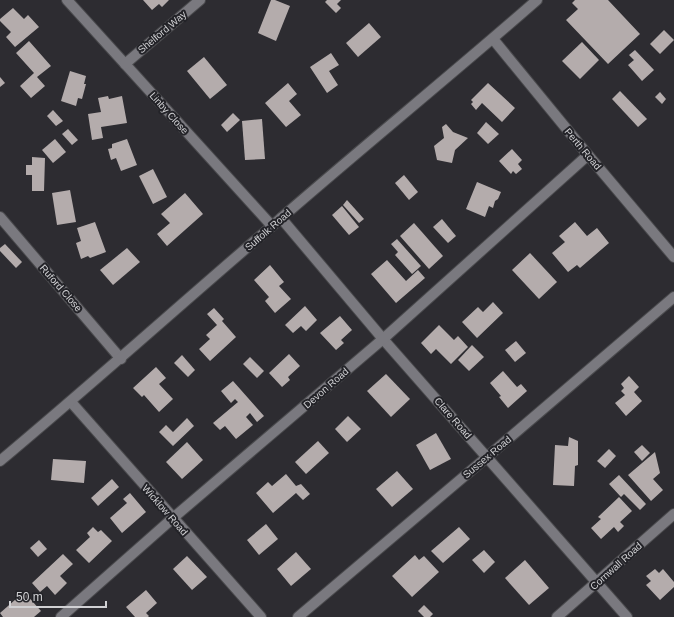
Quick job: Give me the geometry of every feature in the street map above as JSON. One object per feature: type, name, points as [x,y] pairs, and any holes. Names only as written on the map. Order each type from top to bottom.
[{"type":"street","name":"Linby Close","points":[[67,0],[272,226]]},
{"type":"street","name":"Shelford Way","points":[[124,64],[200,0]]},
{"type":"street","name":"Suffolk Road","points":[[0,461],[71,402],[281,218],[537,0]]},
{"type":"street","name":"Perth Road","points":[[493,39],[674,257]]},
{"type":"street","name":"Devon Road","points":[[61,617],[173,518],[383,339],[588,155]]},
{"type":"street","name":"Ruford Close","points":[[0,218],[121,359]]},
{"type":"street","name":"Clare Road","points":[[281,218],[383,339],[627,617]]},
{"type":"street","name":"Sussex Road","points":[[298,617],[674,297]]},
{"type":"street","name":"Wicklow Road","points":[[71,402],[260,617]]},
{"type":"street","name":"Cornwall Road","points":[[557,617],[674,514]]},
{"type":"building","points":[[143,0],[169,0],[162,7],[159,4],[152,10]]},
{"type":"building","points":[[271,0],[275,0],[290,6],[276,41],[258,33]]},
{"type":"building","points":[[327,0],[341,0],[337,4],[341,8],[336,13],[325,2]]},
{"type":"building","points":[[575,0],[608,0],[640,34],[608,64],[566,20],[578,9],[572,3]]},
{"type":"building","points":[[13,8],[24,19],[28,15],[39,27],[15,47],[6,37],[11,32],[0,21],[0,19]]},
{"type":"building","points":[[369,23],[381,37],[358,57],[346,43]]},
{"type":"building","points":[[664,30],[674,40],[660,54],[650,44]]},
{"type":"building","points":[[29,41],[51,66],[37,77],[45,86],[31,98],[20,86],[34,73],[16,53]]},
{"type":"building","points":[[582,42],[599,60],[580,79],[562,61]]},
{"type":"building","points":[[635,50],[654,70],[642,81],[628,65],[634,60],[629,55]]},
{"type":"building","points":[[331,53],[339,65],[329,71],[338,85],[327,93],[310,67]]},
{"type":"building","points":[[204,57],[227,85],[210,99],[187,71]]},
{"type":"building","points":[[70,71],[86,76],[84,84],[86,84],[82,99],[78,98],[76,106],[61,101]]},
{"type":"building","points":[[0,77],[5,83],[0,87]]},
{"type":"building","points":[[288,83],[297,94],[289,101],[301,115],[286,127],[265,103]]},
{"type":"building","points":[[488,83],[515,108],[502,122],[482,103],[476,110],[471,104],[473,102],[471,100]]},
{"type":"building","points":[[620,91],[647,119],[638,127],[612,99]]},
{"type":"building","points":[[660,92],[666,99],[662,104],[655,97]]},
{"type":"building","points":[[108,96],[109,99],[122,96],[127,123],[101,127],[103,138],[92,140],[88,114],[101,112],[98,98]]},
{"type":"building","points":[[53,110],[63,121],[56,126],[47,116]]},
{"type":"building","points":[[233,113],[240,120],[227,132],[221,125]]},
{"type":"building","points":[[262,119],[265,159],[245,160],[242,121]]},
{"type":"building","points":[[486,122],[499,134],[488,144],[477,133]]},
{"type":"building","points":[[446,124],[453,132],[468,138],[455,150],[452,163],[437,160],[434,146],[444,138],[442,127]]},
{"type":"building","points":[[68,129],[78,140],[72,145],[62,134]]},
{"type":"building","points":[[55,139],[66,152],[53,163],[42,150]]},
{"type":"building","points":[[127,139],[137,165],[121,171],[116,158],[111,160],[108,149],[112,148],[112,144]]},
{"type":"building","points":[[512,149],[522,160],[518,164],[522,169],[516,174],[513,171],[511,174],[499,161]]},
{"type":"building","points":[[32,157],[45,158],[44,191],[32,191],[32,175],[26,175],[26,165],[32,165]]},
{"type":"building","points":[[153,169],[167,197],[153,204],[139,176]]},
{"type":"building","points":[[404,175],[418,192],[409,200],[395,183]]},
{"type":"building","points":[[477,182],[501,192],[498,199],[495,201],[493,208],[489,206],[485,217],[466,209]]},
{"type":"building","points":[[70,190],[76,222],[57,225],[52,193]]},
{"type":"building","points":[[185,193],[203,214],[167,246],[157,234],[170,223],[161,214]]},
{"type":"building","points":[[347,200],[364,219],[359,223],[343,205]]},
{"type":"building","points":[[342,206],[359,227],[349,235],[332,215]]},
{"type":"building","points":[[442,219],[456,236],[448,243],[433,227]]},
{"type":"building","points":[[95,222],[106,252],[90,258],[88,256],[81,259],[76,243],[81,241],[77,228]]},
{"type":"building","points":[[575,222],[587,236],[597,228],[609,243],[580,268],[577,265],[568,272],[552,253],[565,242],[559,236]]},
{"type":"building","points":[[414,223],[443,256],[429,269],[400,236]]},
{"type":"building","points":[[397,239],[421,266],[412,274],[395,255],[398,252],[391,244]]},
{"type":"building","points":[[5,244],[22,262],[16,268],[0,251],[0,248]]},
{"type":"building","points":[[127,248],[140,262],[113,285],[100,270]]},
{"type":"building","points":[[530,253],[557,282],[539,299],[512,270]]},
{"type":"building","points":[[387,260],[406,281],[418,270],[425,278],[396,303],[371,274]]},
{"type":"building","points":[[270,265],[284,282],[279,286],[291,299],[275,313],[265,301],[269,297],[254,280]]},
{"type":"building","points":[[493,302],[503,313],[477,338],[462,322],[478,307],[483,312]]},
{"type":"building","points":[[305,306],[317,320],[306,331],[301,326],[293,333],[285,325]]},
{"type":"building","points":[[214,308],[224,319],[222,321],[236,337],[210,361],[199,349],[210,339],[206,335],[217,325],[207,314]]},
{"type":"building","points":[[340,316],[352,330],[341,340],[344,343],[336,350],[320,333]]},
{"type":"building","points":[[439,325],[454,340],[458,336],[468,347],[451,364],[436,349],[431,354],[421,343]]},
{"type":"building","points":[[516,341],[526,353],[515,362],[505,350]]},
{"type":"building","points":[[472,345],[484,357],[469,371],[458,360]]},
{"type":"building","points":[[289,354],[300,366],[288,377],[290,380],[282,387],[269,373]]},
{"type":"building","points":[[182,355],[195,370],[188,377],[174,363]]},
{"type":"building","points":[[250,357],[264,371],[257,378],[243,364]]},
{"type":"building","points":[[156,367],[166,378],[159,384],[173,399],[159,412],[144,395],[142,397],[133,388]]},
{"type":"building","points":[[503,371],[517,387],[521,384],[527,391],[508,408],[499,397],[501,396],[490,383]]},
{"type":"building","points":[[386,374],[410,399],[391,417],[367,391]]},
{"type":"building","points":[[629,376],[639,387],[634,392],[642,401],[626,416],[615,403],[625,395],[621,391],[624,388],[621,384]]},
{"type":"building","points":[[233,381],[264,416],[257,422],[250,413],[246,417],[253,425],[236,439],[225,426],[220,430],[213,423],[238,402],[235,399],[231,403],[221,391]]},
{"type":"building","points":[[348,416],[361,429],[347,442],[335,429]]},
{"type":"building","points":[[187,418],[194,426],[173,446],[159,432],[166,425],[173,432]]},
{"type":"building","points":[[436,433],[451,459],[430,470],[416,445]]},
{"type":"building","points":[[569,437],[578,441],[578,465],[575,466],[574,486],[553,485],[555,445],[568,446]]},
{"type":"building","points":[[318,441],[329,453],[306,474],[295,462]]},
{"type":"building","points":[[187,442],[203,460],[182,479],[166,462]]},
{"type":"building","points":[[642,445],[650,453],[642,461],[634,452]]},
{"type":"building","points":[[609,449],[616,456],[605,468],[597,461]]},
{"type":"building","points":[[655,452],[660,473],[653,479],[663,490],[651,501],[628,475]]},
{"type":"building","points":[[53,459],[86,461],[84,483],[51,480]]},
{"type":"building","points":[[397,471],[413,489],[392,507],[376,489]]},
{"type":"building","points":[[286,474],[296,486],[301,484],[310,494],[303,500],[296,493],[273,513],[256,493],[268,482],[272,486]]},
{"type":"building","points":[[619,475],[646,504],[640,510],[624,494],[621,497],[609,484]]},
{"type":"building","points":[[112,479],[119,487],[98,506],[91,498]]},
{"type":"building","points":[[130,493],[146,512],[122,533],[110,518],[127,503],[123,499]]},
{"type":"building","points":[[619,497],[632,511],[620,522],[624,526],[618,532],[614,527],[601,539],[591,528],[601,519],[598,517]]},
{"type":"building","points":[[266,524],[278,539],[259,555],[247,540]]},
{"type":"building","points":[[93,527],[98,532],[101,530],[112,541],[89,563],[76,550],[90,537],[87,533]]},
{"type":"building","points":[[459,527],[470,539],[443,563],[431,551]]},
{"type":"building","points":[[39,540],[47,549],[38,557],[30,548]]},
{"type":"building","points":[[484,550],[495,562],[484,573],[472,560]]},
{"type":"building","points":[[296,552],[311,569],[291,586],[277,569]]},
{"type":"building","points":[[63,554],[73,564],[60,576],[67,583],[55,595],[47,586],[40,592],[32,583]]},
{"type":"building","points":[[415,555],[419,560],[424,556],[439,572],[412,597],[392,576]]},
{"type":"building","points":[[187,556],[207,577],[192,590],[173,569]]},
{"type":"building","points":[[525,560],[549,588],[529,605],[505,578]]},
{"type":"building","points":[[655,569],[659,573],[663,569],[674,582],[674,587],[660,600],[646,585],[651,581],[646,576]]},
{"type":"building","points":[[146,590],[157,603],[146,613],[149,616],[148,617],[135,617],[126,607]]},
{"type":"building","points":[[24,592],[41,611],[34,617],[3,617],[0,613]]},
{"type":"building","points":[[424,605],[433,614],[430,617],[424,617],[418,611]]}]
